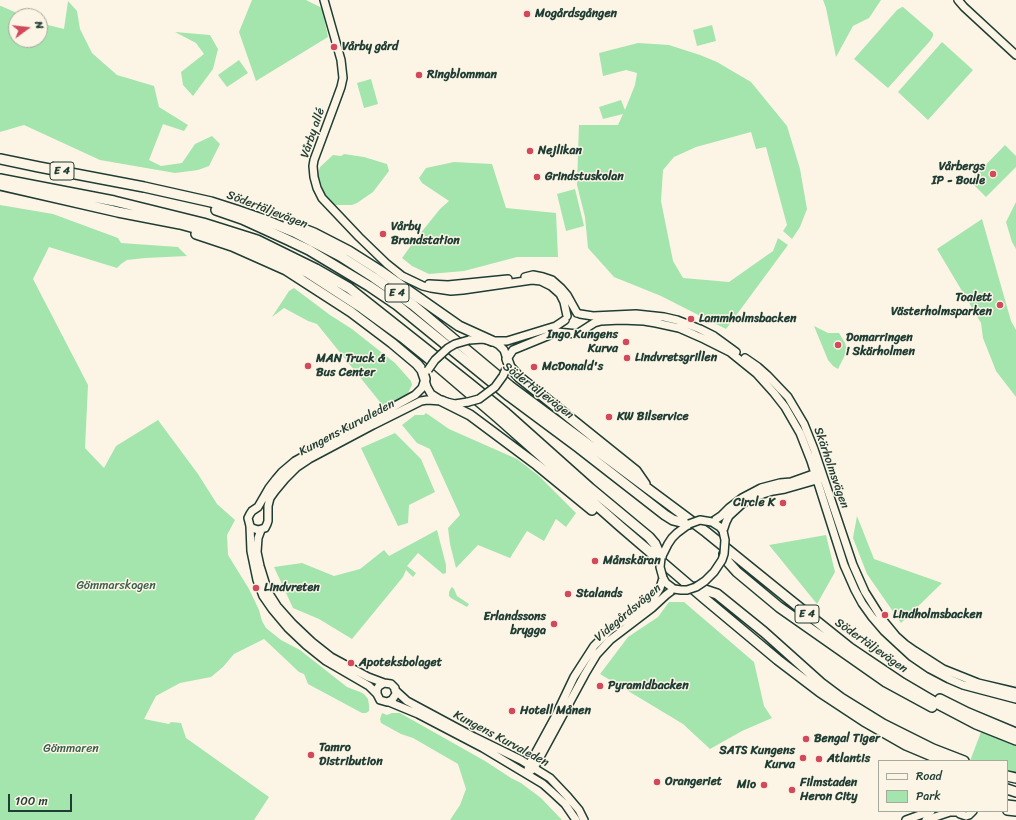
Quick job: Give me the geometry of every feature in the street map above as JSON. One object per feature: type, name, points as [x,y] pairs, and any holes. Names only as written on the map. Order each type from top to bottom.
[{"type":"highway","name":"Södertäljevägen","points":[[0,159],[144,186],[211,202],[266,220],[313,241],[340,256],[373,276],[413,305],[510,386],[706,532],[856,652],[902,683],[936,703],[976,724],[1016,740]]},
{"type":"highway","points":[[0,163],[197,203],[242,220],[309,250],[369,286],[397,306],[509,396],[665,515],[673,520],[689,524]]},
{"type":"highway","points":[[0,179],[114,201],[203,223],[257,240],[316,269],[349,288],[506,413],[544,448],[649,537],[655,544],[662,558]]},
{"type":"highway","name":"E 4","points":[[0,185],[118,212],[180,224],[220,235],[265,252],[308,273],[362,308],[428,358],[621,527],[735,624],[824,695],[864,722],[906,745],[942,760]]},
{"type":"highway","points":[[236,210],[281,220],[332,242],[379,270],[459,326],[492,341]]},
{"type":"highway","points":[[118,212],[232,246],[286,270],[351,312],[392,343],[426,374]]},
{"type":"highway","points":[[507,359],[510,367],[519,377],[636,471],[648,488]]},
{"type":"highway","points":[[442,401],[470,415],[537,465],[628,538],[652,553]]},
{"type":"highway","points":[[724,554],[728,562],[737,572],[779,606],[886,682],[955,719],[976,724]]},
{"type":"highway","points":[[696,587],[717,594],[764,632],[821,683],[862,711],[909,737],[962,760]]},
{"type":"highway","points":[[902,683],[1016,733]]},
{"type":"street","name":"Vårby allé","points":[[324,0],[341,60],[343,78],[338,98],[314,160],[313,172],[315,183],[322,198],[386,264],[402,276],[423,286],[446,291],[532,280],[541,281],[551,286],[560,294],[564,302],[566,318]]},
{"type":"street","points":[[958,0],[1016,55]]},
{"type":"street","points":[[963,0],[1016,50]]},
{"type":"street","name":"Vårby allé","points":[[415,281],[438,285],[448,285],[511,279],[533,275],[543,277],[552,280],[567,295],[578,314]]},
{"type":"street","points":[[492,341],[504,350],[507,359],[506,369],[495,387],[479,398],[468,402],[455,404],[442,401],[431,394],[427,387],[426,374],[435,360],[454,344],[469,340],[483,339],[492,341],[507,341],[556,326],[570,314],[578,314],[582,316],[585,321],[583,330],[580,333],[557,332],[513,350],[507,359]]},
{"type":"street","name":"Skärholmsvägen","points":[[578,314],[593,316],[636,314],[664,317],[694,326],[714,336],[730,352],[756,373],[774,393],[800,433],[819,475]]},
{"type":"street","points":[[566,318],[564,327],[570,333]]},
{"type":"street","name":"Skärholmsvägen","points":[[583,330],[600,321],[644,321],[669,325],[721,344],[758,367],[788,397],[808,432],[814,449],[819,475],[844,565],[855,590],[872,617],[884,631],[943,669],[978,683],[1016,692]]},
{"type":"street","name":"Kungens Kurvaleden","points":[[256,510],[276,479],[295,461],[415,395],[422,388],[426,374]]},
{"type":"street","name":"Kungens Kurvaleden","points":[[268,518],[270,498],[286,478],[309,459],[421,401],[442,401]]},
{"type":"street","points":[[802,478],[806,473],[808,464],[806,448]]},
{"type":"street","points":[[712,522],[721,516],[734,503],[761,488],[819,475]]},
{"type":"street","points":[[723,531],[729,516],[748,500],[758,495],[785,489],[819,475]]},
{"type":"street","points":[[259,510],[265,512],[268,518],[265,528],[261,530],[258,538],[257,552],[268,592],[277,606],[312,642],[331,656],[368,677],[393,686],[395,690],[392,700],[389,702],[384,702],[380,700],[377,694],[369,686],[326,661],[306,645],[288,628],[263,596],[257,580],[251,551],[250,526],[248,518],[252,511],[259,510]]},
{"type":"street","points":[[700,520],[717,524],[723,531],[725,540],[722,560],[714,572],[705,581],[696,587],[687,590],[673,590],[663,580],[660,567],[662,558],[668,544],[677,533],[689,524],[700,520]]},
{"type":"street","points":[[250,526],[255,530],[261,530]]},
{"type":"street","name":"Videgårdsvägen","points":[[532,766],[574,677],[594,646],[610,630],[653,599],[663,580]]},
{"type":"street","name":"Videgårdsvägen","points":[[527,774],[597,654],[610,640],[673,590]]},
{"type":"street","name":"Skärholmsvägen","points":[[895,638],[911,656],[930,669],[949,679],[978,689],[1016,698]]},
{"type":"street","points":[[377,694],[377,689],[384,683]]},
{"type":"street","name":"Kungens Kurvaleden","points":[[395,690],[407,701],[532,766],[550,778],[579,810],[584,820]]},
{"type":"street","name":"Kungens Kurvaleden","points":[[389,702],[418,714],[451,731],[543,784],[565,804],[576,820]]},
{"type":"street","points":[[906,820],[929,812]]},
{"type":"street","points":[[926,820],[950,812]]},
{"type":"street","points":[[958,812],[966,816],[972,812]]},
{"type":"green space","points":[[252,0],[306,0],[322,8],[328,37],[256,81],[239,32]]},
{"type":"green space","points":[[823,0],[881,0],[869,18],[853,26],[836,57],[826,8]]},
{"type":"green space","points":[[68,1],[77,11],[80,29],[92,53],[117,75],[154,86],[159,107],[188,125],[184,131],[163,124],[149,160],[161,166],[182,163],[195,144],[212,136],[220,144],[209,166],[198,170],[175,173],[100,160],[24,125],[0,132],[0,6],[8,9],[8,48],[48,48],[48,25],[64,29]]},
{"type":"green space","points":[[902,7],[933,33],[933,36],[888,88],[854,59],[897,10]]},
{"type":"green space","points":[[712,25],[716,41],[697,46],[693,30]]},
{"type":"green space","points":[[175,32],[210,35],[218,49],[213,69],[193,96],[183,85],[181,72],[204,54],[196,43]]},
{"type":"green space","points":[[942,42],[973,70],[928,120],[898,92]]},
{"type":"green space","points":[[638,43],[669,45],[717,62],[751,82],[787,126],[800,169],[807,209],[800,227],[792,239],[783,231],[787,225],[766,147],[756,149],[751,132],[696,147],[674,157],[663,170],[661,201],[673,261],[683,278],[729,282],[773,251],[778,238],[788,245],[726,329],[661,296],[614,277],[588,248],[585,217],[577,185],[579,125],[618,125],[623,114],[603,119],[599,107],[621,100],[625,110],[635,85],[637,73],[626,70],[603,76],[599,53]]},
{"type":"green space","points":[[239,60],[248,73],[227,87],[218,75]]},
{"type":"green space","points":[[371,79],[378,104],[364,108],[357,83]]},
{"type":"green space","name":"Vårbergs IP - Boule","points":[[1005,145],[1016,156],[1016,167],[986,197],[970,181]]},
{"type":"green space","points":[[344,154],[364,157],[387,164],[389,171],[373,192],[357,203],[352,205],[334,205],[324,193],[318,175],[320,167],[333,155],[341,156]]},
{"type":"green space","points":[[454,162],[492,164],[506,208],[556,213],[558,257],[517,257],[464,271],[429,274],[412,266],[402,258],[440,209],[449,201],[422,183],[419,178],[426,168]]},
{"type":"green space","points":[[575,189],[584,226],[566,231],[557,194]]},
{"type":"green space","points":[[1016,202],[1016,249],[1012,242],[1006,222]]},
{"type":"green space","name":"Gömmarskogen","points":[[0,205],[53,214],[118,238],[121,243],[178,247],[187,256],[127,260],[117,268],[49,247],[33,279],[88,385],[85,448],[104,468],[116,446],[158,420],[198,474],[217,504],[235,520],[227,535],[228,555],[249,589],[266,628],[281,640],[300,650],[347,687],[364,694],[368,699],[369,711],[362,713],[308,684],[304,674],[299,672],[264,639],[234,654],[223,667],[211,677],[180,683],[156,696],[144,719],[169,724],[171,722],[181,723],[186,738],[269,797],[254,820],[0,820]]},
{"type":"green space","points":[[982,219],[1011,321],[1016,330],[1016,397],[996,371],[983,338],[981,323],[937,249]]},
{"type":"green space","points":[[294,288],[330,315],[352,329],[395,363],[411,381],[412,385],[408,393],[384,407],[317,324],[308,321],[284,308],[272,317],[289,291]]},
{"type":"green space","points":[[814,326],[828,333],[839,333],[845,343],[847,351],[838,369],[828,360]]},
{"type":"green space","points":[[426,413],[449,429],[517,459],[539,476],[576,513],[566,527],[556,519],[544,541],[527,531],[510,558],[478,545],[456,568],[448,528],[460,515],[430,449],[417,443],[402,425],[415,415],[424,415]]},
{"type":"green space","points":[[395,433],[421,459],[435,492],[409,505],[408,523],[398,526],[361,448]]},
{"type":"green space","points":[[857,516],[874,559],[942,583],[901,623],[867,574],[853,538]]},
{"type":"green space","points":[[437,530],[446,565],[446,573],[443,574],[418,553],[407,566],[416,573],[413,577],[406,570],[403,577],[352,639],[319,619],[293,608],[274,567],[302,563],[334,576],[360,569],[384,550],[389,556]]},
{"type":"green space","points":[[826,535],[835,572],[817,604],[769,545]]},
{"type":"green space","points":[[452,587],[457,596],[469,604],[467,607],[449,596],[449,592]]},
{"type":"green space","points":[[669,602],[684,602],[754,662],[764,706],[772,718],[742,731],[710,749],[683,724],[600,674],[628,637],[658,617]]},
{"type":"green space","points":[[382,713],[387,715],[392,713],[400,713],[485,761],[521,783],[541,798],[562,820],[450,820],[460,805],[466,789],[458,764],[413,738],[401,734],[381,723],[380,719]]},
{"type":"green space","points":[[981,732],[1016,746],[1016,773],[1008,770],[1008,760],[970,760]]},
{"type":"place","name":"Mogårdsgången","points":[[527,14]]},
{"type":"place","name":"Vårby gård","points":[[334,47]]},
{"type":"place","name":"Ringblomman","points":[[419,75]]},
{"type":"place","name":"Nejlikan","points":[[530,151]]},
{"type":"place","name":"Vårbergs IP - Boule","points":[[993,174]]},
{"type":"place","name":"Grindstuskolan","points":[[537,177]]},
{"type":"place","name":"Vårby Brandstation","points":[[383,234]]},
{"type":"place","name":"Toalett Västerholmsparken","points":[[1000,305]]},
{"type":"place","name":"Lammholmsbacken","points":[[691,319]]},
{"type":"place","name":"Ingo Kungens Kurva","points":[[626,342]]},
{"type":"place","name":"Domarringen i Skärholmen","points":[[838,345]]},
{"type":"place","name":"Lindvretsgrillen","points":[[627,358]]},
{"type":"place","name":"MAN Truck & Bus Center","points":[[308,366]]},
{"type":"place","name":"McDonald's","points":[[534,367]]},
{"type":"place","name":"KW Bilservice","points":[[609,417]]},
{"type":"place","name":"Circle K","points":[[783,503]]},
{"type":"place","name":"Månskäran","points":[[595,561]]},
{"type":"place","name":"Lindvreten","points":[[256,588]]},
{"type":"place","name":"Stalands","points":[[568,594]]},
{"type":"place","name":"Lindholmsbacken","points":[[885,615]]},
{"type":"place","name":"Erlandssons brygga","points":[[554,624]]},
{"type":"place","name":"Apoteksbolaget","points":[[351,663]]},
{"type":"place","name":"Pyramidbacken","points":[[600,686]]},
{"type":"place","name":"Hotell Månen","points":[[512,711]]},
{"type":"place","name":"Bengal Tiger","points":[[806,739]]},
{"type":"place","name":"Tamro Distribution","points":[[311,755]]},
{"type":"place","name":"SATS Kungens Kurva","points":[[803,758]]},
{"type":"place","name":"Atlantis","points":[[819,759]]},
{"type":"place","name":"Orangeriet","points":[[657,782]]},
{"type":"place","name":"Mio","points":[[764,785]]},
{"type":"place","name":"Filmstaden Heron City","points":[[792,790]]},
{"type":"park label","name":"Gömmaren","points":[[71,749]]}]
